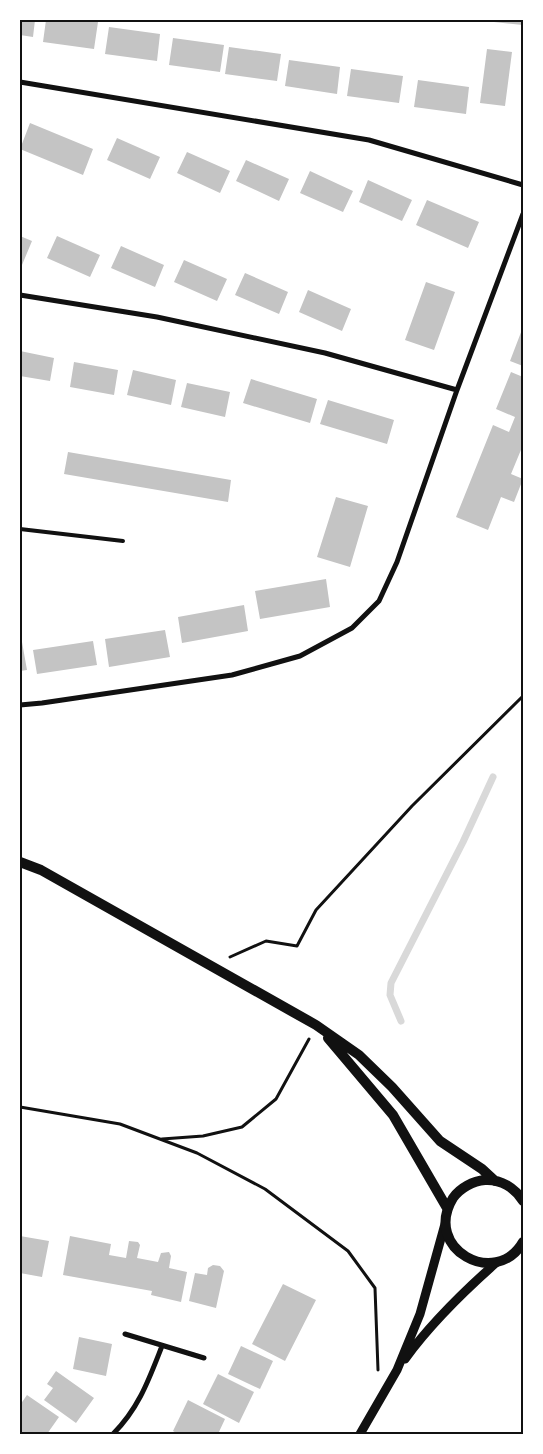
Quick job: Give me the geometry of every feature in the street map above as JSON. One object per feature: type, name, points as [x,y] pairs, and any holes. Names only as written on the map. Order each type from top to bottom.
[{"type":"main road","points":[[20,862],[41,870],[316,1025],[359,1055],[392,1086],[440,1141],[482,1169],[495,1181]]},
{"type":"main road","points":[[316,1025],[393,1115],[448,1208]]},
{"type":"main road","points":[[523,1187],[484,1180],[468,1184],[456,1193],[448,1208],[445,1224],[448,1238],[456,1249],[464,1256],[482,1263],[497,1262],[512,1255],[523,1244]]},
{"type":"main road","points":[[507,1185],[518,1193],[523,1201]]},
{"type":"street","points":[[20,82],[369,140],[523,184]]},
{"type":"street","points":[[20,705],[232,675],[300,656],[352,628],[379,601],[397,562],[457,390],[523,214]]},
{"type":"street","points":[[20,295],[157,317],[325,353],[457,390]]},
{"type":"street","points":[[397,1370],[420,1314],[445,1224]]},
{"type":"street","points":[[360,1434],[397,1370],[421,1337],[460,1295],[497,1262]]},
{"type":"street","points":[[125,1334],[204,1358]]},
{"type":"street","points":[[113,1434],[126,1421],[142,1396],[162,1346]]},
{"type":"lane","points":[[20,529],[123,541]]},
{"type":"path","points":[[218,969],[232,955],[266,941],[297,946],[316,910],[412,806],[523,696]]},
{"type":"path","points":[[159,1139],[203,1136],[242,1127],[276,1099],[316,1025]]},
{"type":"path","points":[[20,1107],[120,1124],[197,1153],[265,1189],[348,1251],[375,1288],[379,1402]]},
{"type":"building","points":[[20,20],[35,20],[33,37],[20,35]]},
{"type":"building","points":[[46,20],[98,22],[94,49],[43,42]]},
{"type":"building","points":[[494,20],[523,20],[523,25],[494,22]]},
{"type":"building","points":[[109,27],[160,34],[157,61],[105,54]]},
{"type":"building","points":[[173,38],[224,45],[220,72],[169,65]]},
{"type":"building","points":[[229,47],[281,54],[277,81],[225,74]]},
{"type":"building","points":[[487,49],[512,52],[505,106],[480,103]]},
{"type":"building","points":[[289,60],[340,67],[337,94],[285,86]]},
{"type":"building","points":[[351,69],[403,76],[399,103],[347,96]]},
{"type":"building","points":[[418,80],[469,87],[466,114],[414,107]]},
{"type":"building","points":[[30,123],[93,149],[83,175],[20,149]]},
{"type":"building","points":[[117,138],[160,157],[150,179],[107,160]]},
{"type":"building","points":[[187,152],[230,171],[220,193],[177,173]]},
{"type":"building","points":[[246,160],[289,179],[279,201],[236,181]]},
{"type":"building","points":[[310,171],[353,191],[343,212],[300,193]]},
{"type":"building","points":[[368,180],[412,200],[402,221],[359,202]]},
{"type":"building","points":[[427,200],[479,222],[468,248],[416,225]]},
{"type":"building","points":[[20,236],[32,241],[22,265],[20,265]]},
{"type":"building","points":[[57,236],[100,255],[90,277],[47,258]]},
{"type":"building","points":[[121,246],[164,265],[155,287],[111,268]]},
{"type":"building","points":[[184,260],[227,279],[217,301],[174,282]]},
{"type":"building","points":[[245,273],[288,292],[279,314],[235,295]]},
{"type":"building","points":[[426,282],[455,292],[434,350],[405,340]]},
{"type":"building","points":[[308,290],[351,309],[342,331],[299,312]]},
{"type":"building","points":[[523,327],[523,366],[510,361]]},
{"type":"building","points":[[20,351],[54,358],[50,381],[20,376]]},
{"type":"building","points":[[74,362],[118,370],[114,395],[70,387]]},
{"type":"building","points":[[133,370],[176,380],[171,405],[127,395]]},
{"type":"building","points":[[511,372],[523,377],[523,445],[511,474],[523,479],[514,502],[501,497],[488,530],[456,517],[493,425],[509,432],[515,417],[496,409]]},
{"type":"building","points":[[251,379],[317,399],[310,423],[243,403]]},
{"type":"building","points":[[187,383],[230,392],[225,417],[181,407]]},
{"type":"building","points":[[328,400],[394,420],[387,444],[320,424]]},
{"type":"building","points":[[68,452],[231,480],[228,502],[64,474]]},
{"type":"building","points":[[336,497],[368,506],[350,567],[317,557]]},
{"type":"building","points":[[326,579],[330,607],[260,619],[255,591]]},
{"type":"building","points":[[244,605],[248,631],[182,643],[178,617]]},
{"type":"building","points":[[165,630],[170,657],[109,667],[105,639]]},
{"type":"building","points":[[93,641],[97,665],[37,674],[33,650]]},
{"type":"building","points":[[22,642],[27,670],[20,671],[20,643]]},
{"type":"building","points":[[20,1236],[49,1241],[42,1277],[20,1273]]},
{"type":"building","points":[[70,1236],[111,1244],[109,1255],[126,1258],[129,1241],[138,1242],[140,1245],[137,1258],[158,1262],[161,1253],[169,1252],[171,1256],[169,1268],[187,1272],[181,1302],[151,1295],[152,1291],[63,1275]]},
{"type":"building","points":[[213,1265],[220,1266],[224,1271],[216,1308],[189,1301],[195,1273],[207,1275],[208,1268]]},
{"type":"building","points":[[283,1284],[316,1300],[285,1361],[252,1344]]},
{"type":"building","points":[[79,1337],[112,1344],[106,1376],[73,1369]]},
{"type":"building","points":[[241,1346],[273,1361],[260,1389],[228,1374]]},
{"type":"building","points":[[56,1371],[94,1398],[76,1423],[44,1400],[53,1388],[47,1384]]},
{"type":"building","points":[[218,1374],[254,1392],[239,1423],[203,1404]]},
{"type":"building","points":[[27,1395],[59,1417],[47,1434],[20,1433],[20,1405]]},
{"type":"building","points":[[188,1400],[225,1419],[218,1434],[178,1434],[173,1431]]},
{"type":"waterway","points":[[401,1021],[390,995],[391,983],[463,842],[493,777]]}]
